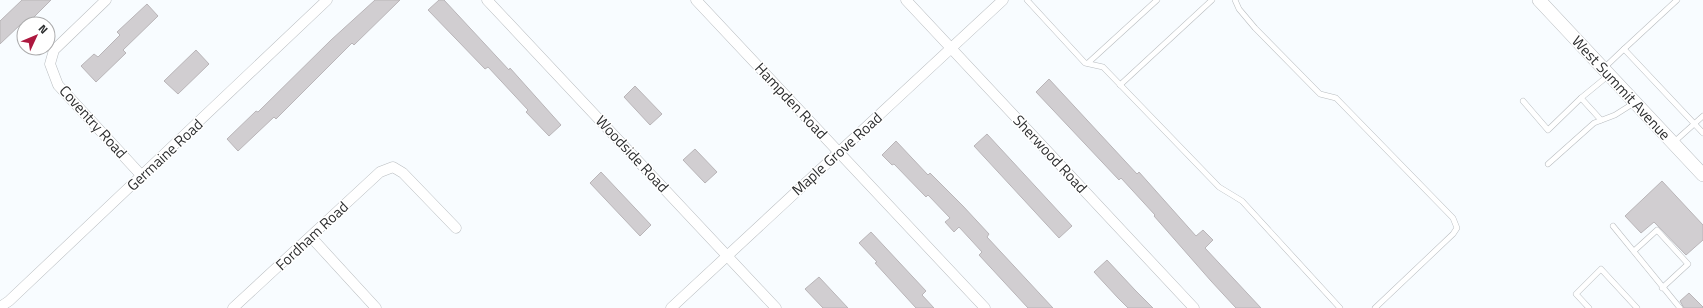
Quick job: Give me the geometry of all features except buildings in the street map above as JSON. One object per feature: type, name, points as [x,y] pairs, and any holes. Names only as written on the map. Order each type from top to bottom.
[{"type":"street","name":"Coventry Road","points":[[106,0],[54,50],[50,64],[58,85],[142,176]]},
{"type":"street","name":"Germaine Road","points":[[0,307],[9,301],[327,0]]},
{"type":"street","name":"Woodside Road","points":[[487,0],[776,308]]},
{"type":"street","name":"Hampden Road","points":[[696,0],[985,308]]},
{"type":"street","name":"Sherwood Road","points":[[906,0],[1194,308]]},
{"type":"street","name":"Maple Grove Road","points":[[671,308],[726,255],[1003,0]]},
{"type":"street","name":"West Summit Avenue","points":[[1539,0],[1703,175]]},
{"type":"street","name":"Fordham Road","points":[[233,308],[380,172],[393,167],[403,173],[456,228]]},
{"type":"street","points":[[311,237],[376,308]]},
{"type":"lane","points":[[1027,0],[1085,62],[1103,67],[1219,187],[1242,201],[1340,308]]},
{"type":"lane","points":[[1088,63],[1157,0]]},
{"type":"lane","points":[[1120,85],[1212,0]]},
{"type":"lane","points":[[1234,0],[1238,9],[1255,28],[1320,94],[1336,98],[1452,218],[1457,228],[1454,234],[1374,308]]},
{"type":"lane","points":[[1522,101],[1548,130],[1606,72],[1624,49],[1677,0]]},
{"type":"lane","points":[[1624,49],[1703,133]]},
{"type":"lane","points":[[1581,98],[1602,120]]},
{"type":"lane","points":[[1548,164],[1594,123],[1615,115],[1635,103]]},
{"type":"lane","points":[[1673,143],[1703,116]]},
{"type":"lane","points":[[1613,226],[1662,288],[1680,308]]},
{"type":"lane","points":[[1634,251],[1657,230],[1688,264],[1662,288]]},
{"type":"lane","points":[[1588,308],[1576,294],[1602,270],[1637,308]]}]
